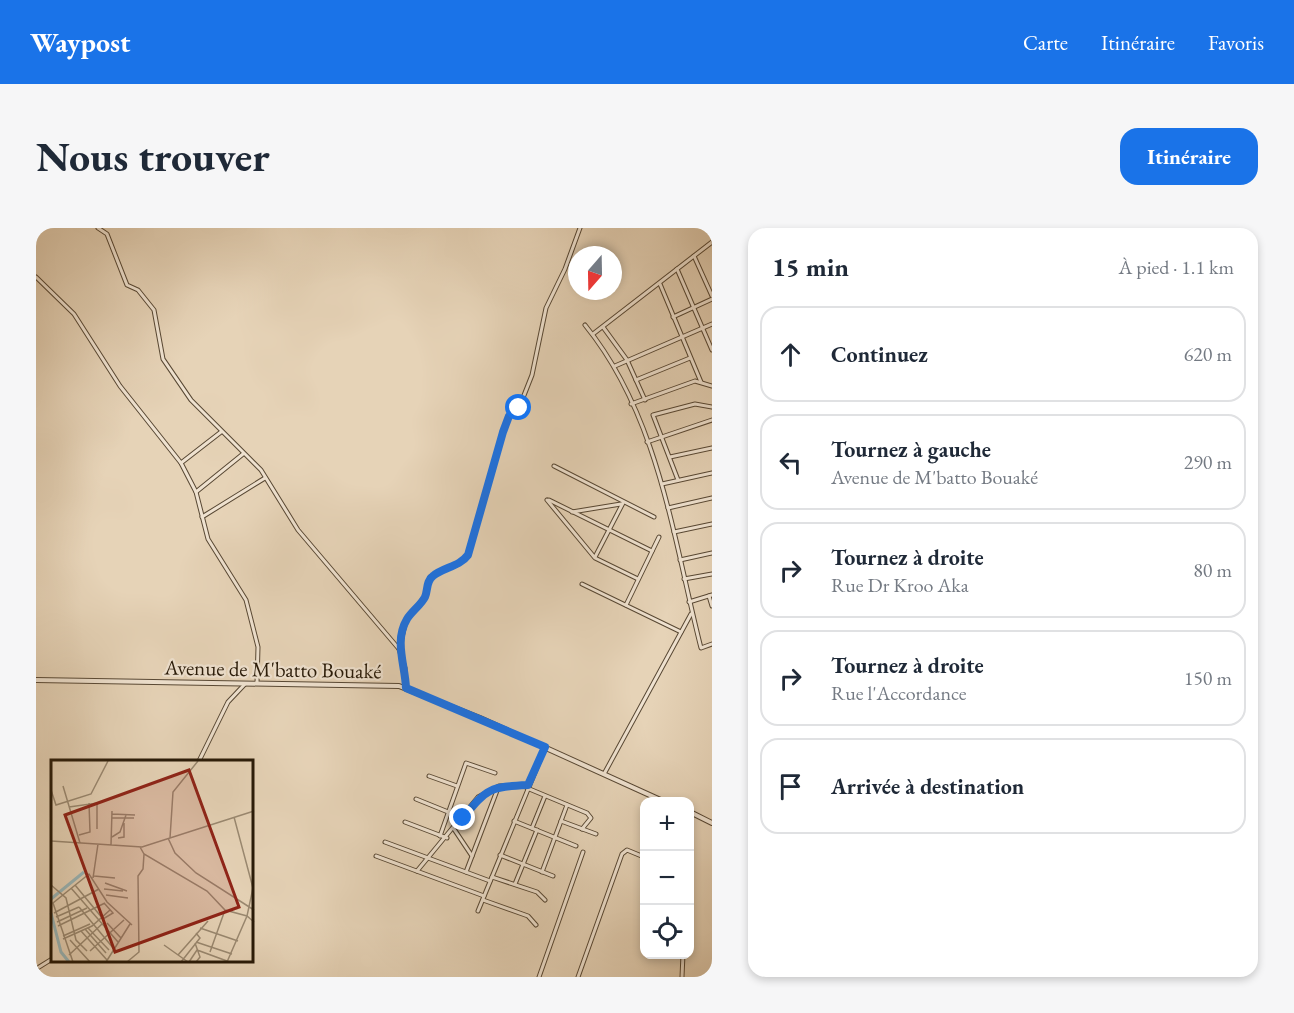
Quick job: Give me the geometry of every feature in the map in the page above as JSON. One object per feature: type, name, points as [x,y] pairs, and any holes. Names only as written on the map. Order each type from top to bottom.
[{"type":"street","points":[[98,228],[107,234],[127,285],[138,290],[154,310],[163,359],[191,400],[266,478],[298,530],[399,649],[405,668],[406,688]]},
{"type":"street","points":[[107,234],[112,228]]},
{"type":"street","points":[[399,649],[406,621],[422,603],[430,577],[447,567],[462,563],[468,555],[503,432],[509,416],[519,408],[532,375],[546,308],[565,269],[580,228]]},
{"type":"street","points":[[592,335],[712,243]]},
{"type":"street","points":[[673,317],[712,298],[694,256]]},
{"type":"street","points":[[677,269],[712,350]]},
{"type":"street","points":[[36,277],[74,314],[120,386],[181,463],[196,492],[208,538],[246,600],[258,647],[257,683]]},
{"type":"street","points":[[660,284],[701,382]]},
{"type":"street","points":[[615,366],[712,324]]},
{"type":"street","points":[[585,325],[615,366],[647,442],[662,484],[701,648],[712,644]]},
{"type":"street","points":[[603,327],[627,360],[645,400]]},
{"type":"street","points":[[636,380],[691,358]]},
{"type":"street","points":[[631,404],[696,381],[712,386]]},
{"type":"street","points":[[678,480],[652,416],[695,404],[712,407]]},
{"type":"street","points":[[647,442],[712,420]]},
{"type":"street","points":[[181,463],[222,432]]},
{"type":"street","points":[[669,457],[712,448]]},
{"type":"street","points":[[196,492],[243,454]]},
{"type":"street","points":[[554,466],[654,517]]},
{"type":"street","points":[[662,484],[712,473]]},
{"type":"street","points":[[202,517],[266,478]]},
{"type":"street","points":[[668,508],[712,498]]},
{"type":"street","points":[[638,579],[595,558],[548,500],[652,551]]},
{"type":"street","points":[[572,512],[623,503]]},
{"type":"street","points":[[595,558],[623,503]]},
{"type":"street","points":[[674,532],[712,524]]},
{"type":"street","points":[[626,605],[659,537]]},
{"type":"street","points":[[680,560],[712,552]]},
{"type":"street","points":[[684,579],[712,574]]},
{"type":"street","points":[[582,584],[681,632]]},
{"type":"street","points":[[689,602],[711,596],[712,606]]},
{"type":"street","points":[[604,775],[692,612]]},
{"type":"street","name":"Avenue de M'batto Bouaké","points":[[36,680],[247,682],[406,688],[656,797]]},
{"type":"street","points":[[199,760],[228,702],[247,682]]},
{"type":"street","points":[[478,911],[527,786],[545,747]]},
{"type":"street","points":[[440,836],[466,763],[495,772]]},
{"type":"street","points":[[429,776],[458,786]]},
{"type":"street","points":[[466,872],[499,786]]},
{"type":"street","points":[[417,871],[447,838],[478,797],[499,786],[527,786],[587,813],[591,818],[582,829]]},
{"type":"street","points":[[515,884],[524,864],[545,795]]},
{"type":"street","points":[[416,799],[463,818]]},
{"type":"street","points":[[542,872],[567,805]]},
{"type":"street","points":[[694,814],[712,823]]},
{"type":"street","points":[[513,821],[576,846]]},
{"type":"street","points":[[561,821],[596,834]]},
{"type":"street","points":[[405,822],[447,838]]},
{"type":"street","points":[[454,829],[472,856]]},
{"type":"street","points":[[385,843],[466,872],[515,884],[537,892],[545,900]]},
{"type":"street","points":[[578,977],[622,854],[627,850],[640,855]]},
{"type":"street","points":[[539,977],[584,852]]},
{"type":"street","points":[[500,855],[553,876]]},
{"type":"street","points":[[376,856],[528,916],[536,926]]},
{"type":"street","points":[[682,977],[683,959]]},
{"type":"street","points":[[36,969],[51,960]]},
{"type":"route","points":[[463,818],[478,797],[499,786],[528,785],[545,747],[406,688],[405,668],[399,649],[406,621],[422,603],[430,577],[447,567],[462,563],[470,551],[503,432],[509,416],[519,408]]}]
